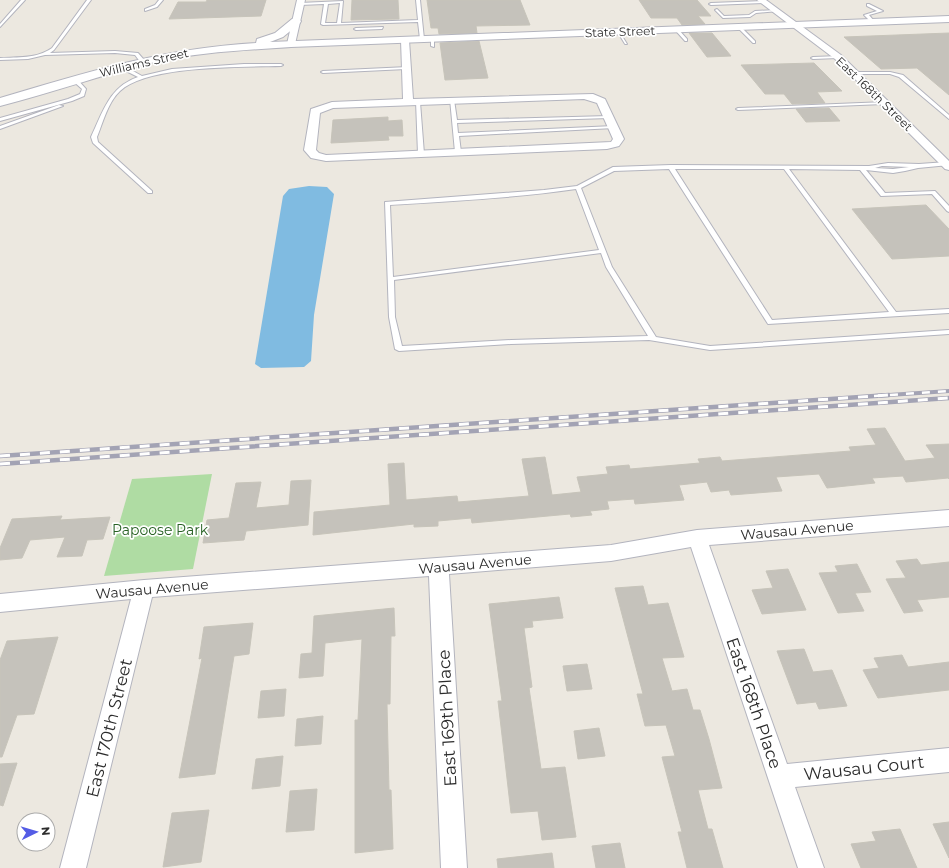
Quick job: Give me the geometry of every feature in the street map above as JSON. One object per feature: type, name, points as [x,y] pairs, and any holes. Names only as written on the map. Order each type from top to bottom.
[{"type":"street","name":"East 168th Street","points":[[762,1],[838,57],[948,166]]},
{"type":"street","points":[[292,44],[301,2]]},
{"type":"street","name":"State Street","points":[[292,44],[405,40],[429,41],[949,19]]},
{"type":"street","points":[[221,48],[279,35],[296,22]]},
{"type":"street","points":[[405,40],[406,68],[413,102]]},
{"type":"street","name":"Williams Street","points":[[0,102],[143,62],[221,48],[292,44]]},
{"type":"street","points":[[593,97],[601,101],[619,139],[615,144],[607,146],[326,158],[315,156],[310,150],[315,111],[322,107],[332,105],[452,100],[593,97]]},
{"type":"street","name":"Wausau Avenue","points":[[0,603],[144,589],[611,553],[697,538],[949,518]]},
{"type":"street","name":"East 168th Place","points":[[697,538],[810,868]]},
{"type":"street","name":"East 169th Place","points":[[439,567],[454,868]]},
{"type":"street","name":"East 170th Street","points":[[73,868],[144,589]]},
{"type":"street","name":"Wausau Court","points":[[779,777],[949,760]]},
{"type":"lane","points":[[0,26],[23,0]]},
{"type":"lane","points":[[46,54],[53,49],[89,0]]},
{"type":"lane","points":[[146,10],[156,6],[161,0]]},
{"type":"lane","points":[[418,0],[421,26],[429,41]]},
{"type":"lane","points":[[711,4],[762,1]]},
{"type":"lane","points":[[301,2],[342,2],[340,24]]},
{"type":"lane","points":[[326,3],[323,24],[420,21]]},
{"type":"lane","points":[[868,5],[881,11],[866,15],[873,22]]},
{"type":"lane","points":[[716,10],[754,42]]},
{"type":"lane","points":[[723,17],[750,16],[755,12],[776,11]]},
{"type":"lane","points":[[356,42],[357,23]]},
{"type":"lane","points":[[356,29],[421,26]]},
{"type":"lane","points":[[677,30],[686,40]]},
{"type":"lane","points":[[618,32],[626,43]]},
{"type":"lane","points":[[0,59],[33,58],[46,54],[116,52],[136,54],[143,62]]},
{"type":"lane","points":[[813,58],[838,57]]},
{"type":"lane","points":[[150,192],[96,143],[94,137],[120,89],[142,78],[179,69],[281,65]]},
{"type":"lane","points":[[122,67],[142,78]]},
{"type":"lane","points":[[323,72],[406,68]]},
{"type":"lane","points":[[855,74],[890,73],[901,76],[949,118]]},
{"type":"lane","points":[[0,120],[70,100],[83,93],[84,90],[75,80]]},
{"type":"lane","points":[[0,128],[50,111],[68,103],[70,100]]},
{"type":"lane","points":[[452,100],[458,152]]},
{"type":"lane","points":[[413,102],[422,154]]},
{"type":"lane","points":[[738,109],[884,103]]},
{"type":"lane","points":[[455,122],[609,116]]},
{"type":"lane","points":[[456,135],[614,127]]},
{"type":"lane","points":[[948,166],[918,166],[903,164],[877,165],[869,168],[670,167],[613,169],[578,186],[544,192],[387,203],[392,317],[399,349],[511,342],[654,338],[710,348],[949,332]]},
{"type":"lane","points":[[670,167],[770,322],[949,311]]},
{"type":"lane","points":[[785,167],[894,314]]},
{"type":"lane","points":[[862,168],[883,195],[933,192],[949,210]]},
{"type":"lane","points":[[578,186],[609,267],[654,338]]},
{"type":"lane","points":[[390,279],[603,252]]},
{"type":"green space","name":"Papoose Park","points":[[212,474],[193,569],[104,576],[132,479]]},
{"type":"water","points":[[309,186],[327,187],[334,194],[314,315],[311,361],[304,367],[261,368],[255,364],[283,196],[289,189]]},
{"type":"building","points":[[207,0],[266,0],[261,16],[169,19],[178,2],[206,2]]},
{"type":"building","points":[[352,0],[398,0],[399,19],[351,20]]},
{"type":"building","points":[[427,0],[520,0],[530,25],[476,26],[477,33],[439,34],[438,28],[431,28]]},
{"type":"building","points":[[639,0],[697,0],[711,16],[698,16],[705,24],[682,25],[677,18],[651,18]]},
{"type":"building","points":[[689,33],[712,33],[731,56],[707,57]]},
{"type":"building","points":[[949,33],[949,95],[917,68],[881,69],[844,37]]},
{"type":"building","points":[[479,41],[488,78],[445,80],[440,43]]},
{"type":"building","points":[[814,63],[842,91],[817,92],[825,103],[792,104],[784,94],[765,94],[741,65]]},
{"type":"building","points":[[829,108],[840,121],[806,122],[796,109]]},
{"type":"building","points":[[388,117],[388,121],[402,120],[403,136],[388,136],[389,140],[331,143],[333,120]]},
{"type":"building","points":[[926,205],[949,229],[949,256],[892,259],[852,209]]},
{"type":"building","points":[[885,428],[905,461],[935,458],[926,445],[949,444],[949,479],[906,482],[903,476],[872,478],[875,483],[827,488],[819,474],[776,477],[782,491],[731,495],[729,490],[711,492],[707,482],[679,485],[684,500],[635,504],[634,499],[607,501],[609,509],[590,511],[592,515],[571,517],[570,514],[472,523],[471,518],[438,521],[438,526],[414,527],[414,524],[313,535],[314,512],[390,505],[388,464],[404,463],[406,500],[457,496],[458,502],[529,496],[522,459],[545,457],[552,495],[581,492],[577,477],[608,474],[606,467],[629,465],[630,469],[700,463],[698,459],[720,457],[722,461],[851,451],[849,447],[876,445],[867,429]]},
{"type":"building","points":[[311,480],[308,525],[246,531],[244,540],[203,543],[207,520],[229,518],[236,483],[261,482],[256,508],[289,505],[291,481]]},
{"type":"building","points":[[62,516],[60,520],[110,517],[103,539],[87,540],[82,556],[57,557],[65,537],[30,540],[22,558],[0,560],[0,548],[12,519]]},
{"type":"building","points":[[917,559],[921,565],[949,562],[949,597],[917,600],[923,611],[904,613],[886,579],[906,578],[896,561]]},
{"type":"building","points":[[857,564],[871,592],[855,593],[864,611],[838,613],[819,573],[838,572],[835,566]]},
{"type":"building","points":[[788,569],[806,610],[762,614],[752,590],[773,588],[766,571]]},
{"type":"building","points":[[643,586],[648,605],[668,603],[684,657],[662,658],[672,691],[687,689],[693,710],[700,710],[709,739],[722,788],[698,790],[708,829],[712,829],[723,868],[687,868],[678,832],[682,832],[662,757],[675,756],[666,725],[645,726],[637,694],[643,694],[615,588]]},
{"type":"building","points":[[559,597],[563,618],[532,621],[533,627],[524,628],[532,687],[529,688],[541,769],[565,767],[576,837],[542,840],[538,811],[511,813],[498,701],[502,701],[489,604]]},
{"type":"building","points":[[394,608],[395,636],[391,636],[390,704],[387,704],[389,790],[391,790],[393,849],[355,853],[355,720],[358,720],[362,639],[325,643],[323,676],[299,678],[301,654],[312,653],[314,616]]},
{"type":"building","points":[[253,623],[249,654],[234,656],[215,774],[179,778],[202,658],[199,659],[204,627]]},
{"type":"building","points":[[58,637],[34,714],[17,715],[2,757],[0,757],[0,660],[7,641]]},
{"type":"building","points":[[804,649],[813,672],[832,670],[847,706],[819,709],[816,702],[797,704],[777,651]]},
{"type":"building","points":[[902,655],[908,667],[949,662],[949,690],[878,698],[863,670],[879,668],[874,658]]},
{"type":"building","points":[[587,664],[592,689],[567,691],[563,666]]},
{"type":"building","points":[[286,689],[284,716],[258,718],[261,691]]},
{"type":"building","points":[[323,716],[321,744],[295,746],[297,719]]},
{"type":"building","points":[[599,728],[605,756],[578,759],[574,731]]},
{"type":"building","points":[[283,756],[280,786],[252,789],[256,759]]},
{"type":"building","points":[[17,763],[3,806],[0,805],[0,764]]},
{"type":"building","points":[[317,789],[314,830],[286,832],[290,791]]},
{"type":"building","points":[[209,810],[201,862],[163,867],[172,813]]},
{"type":"building","points":[[949,822],[949,858],[933,824]]},
{"type":"building","points":[[900,829],[917,868],[861,868],[851,844],[876,841],[872,832]]},
{"type":"building","points":[[620,843],[625,868],[596,868],[592,846]]},
{"type":"building","points":[[552,853],[554,868],[498,868],[497,859]]},
{"type":"railway","points":[[889,395],[949,391]]},
{"type":"railway","points":[[0,456],[889,395]]},
{"type":"railway","points":[[874,396],[889,395]]},
{"type":"railway","points":[[0,464],[949,398]]}]
